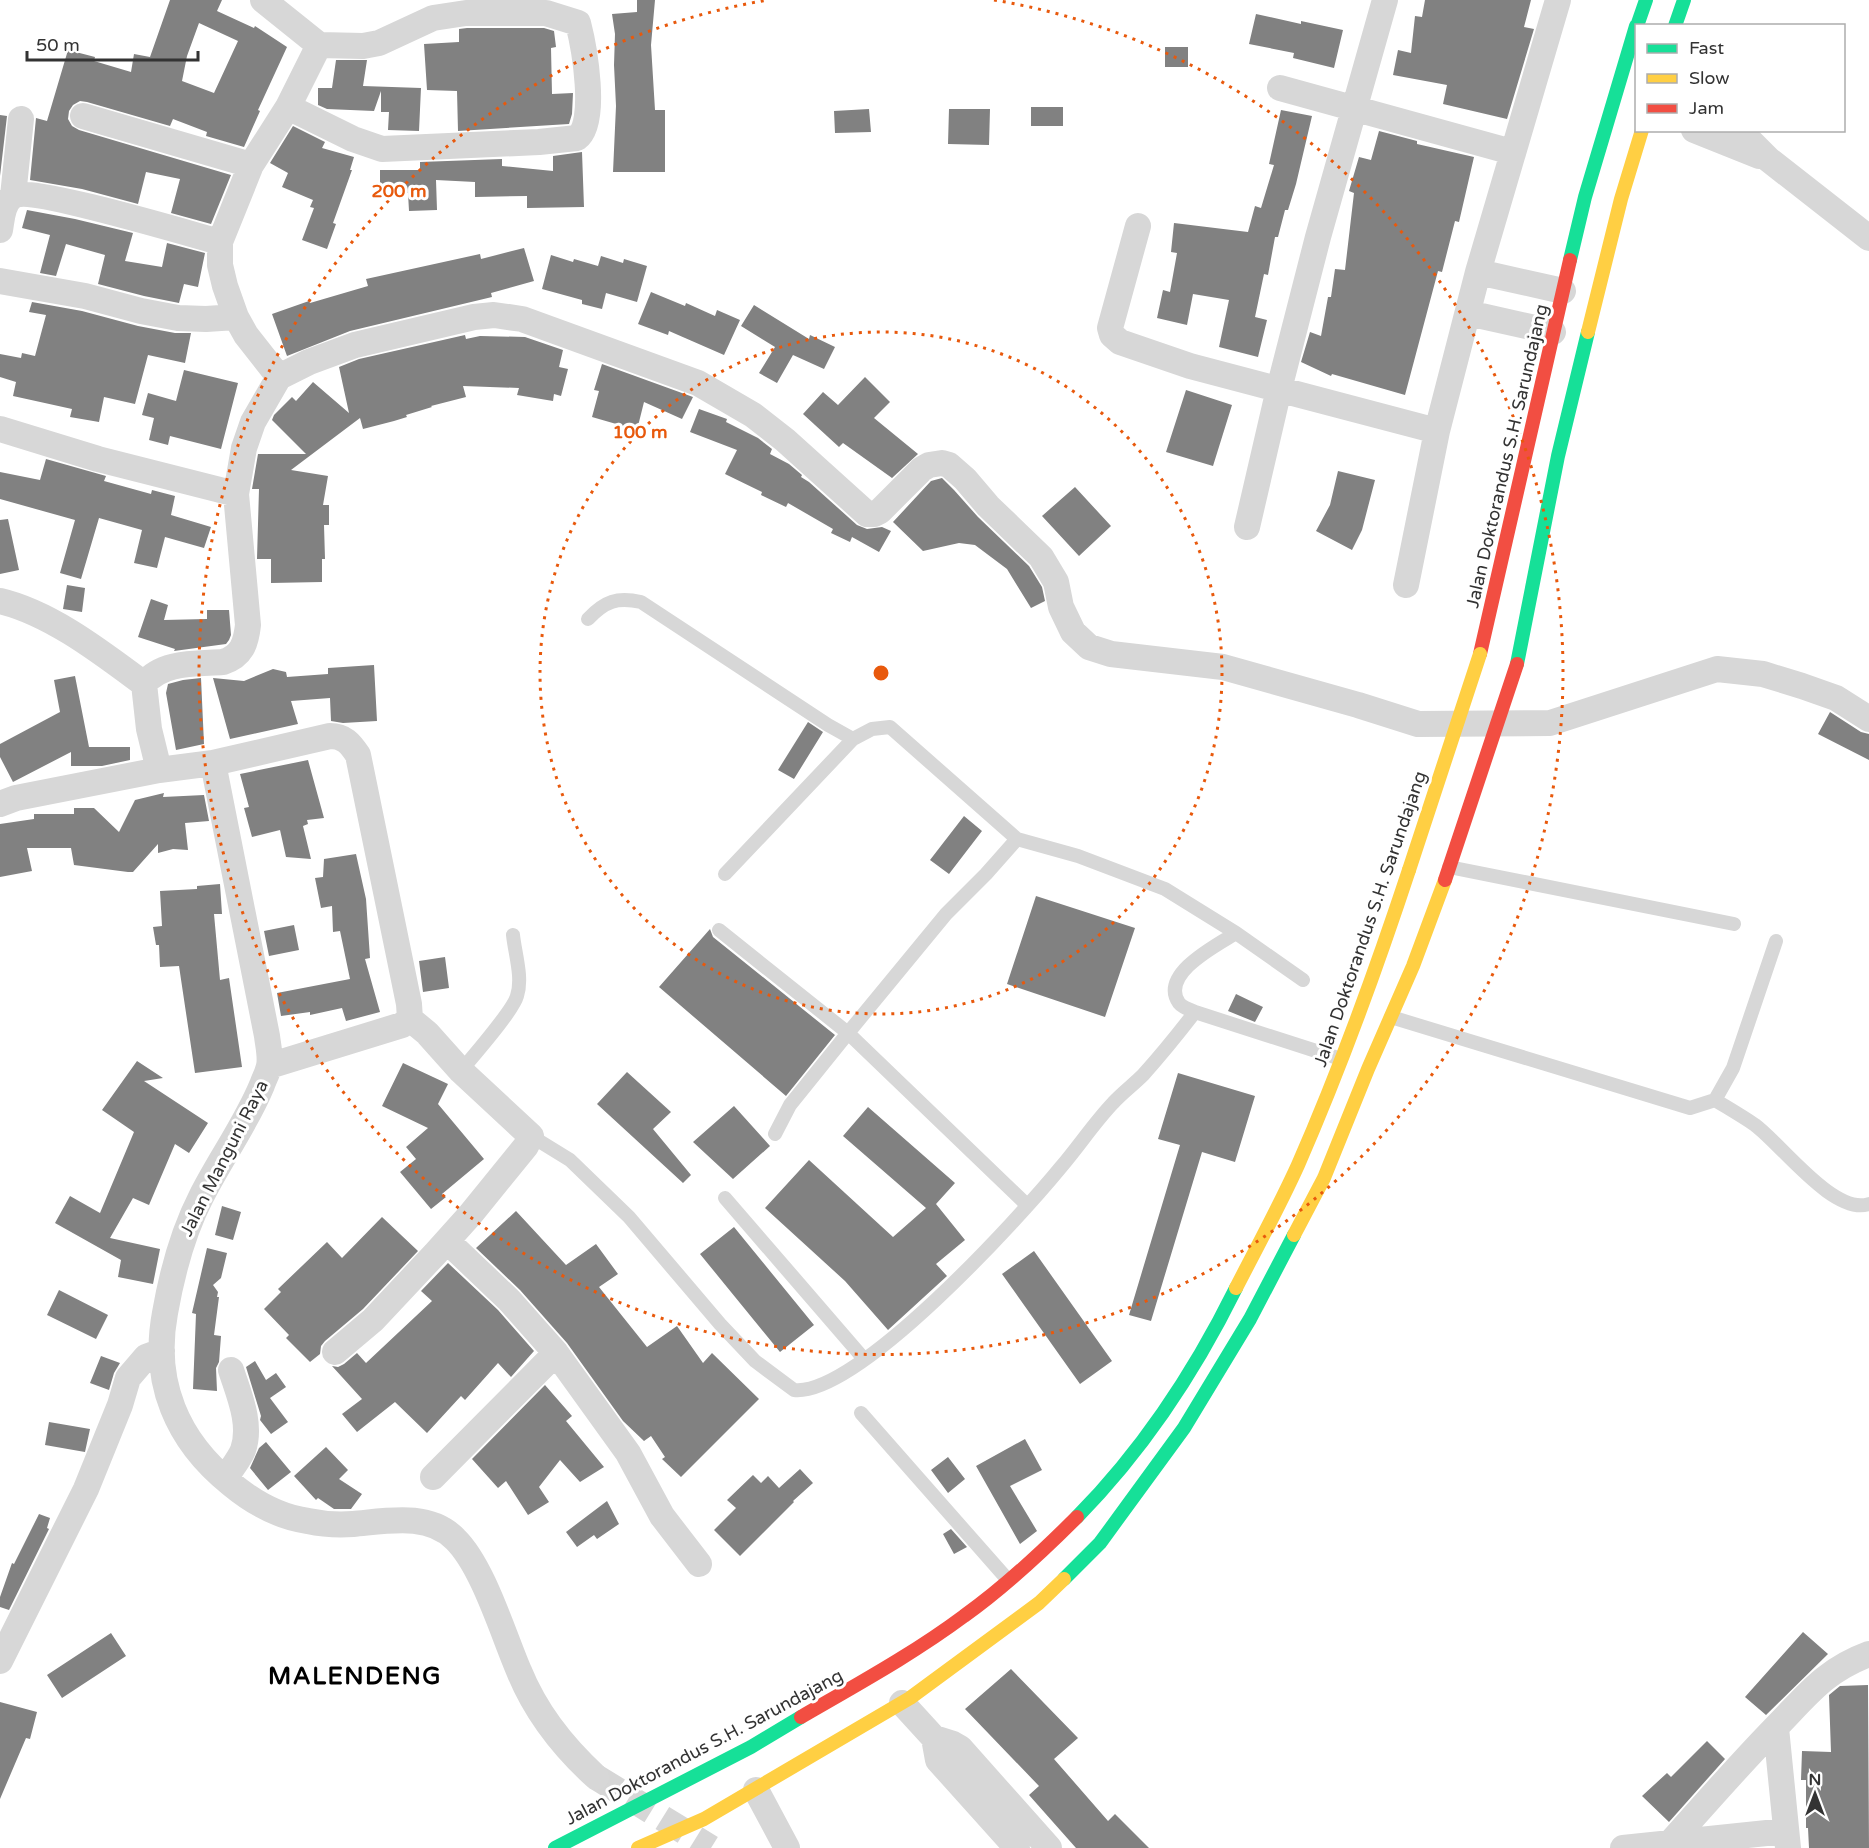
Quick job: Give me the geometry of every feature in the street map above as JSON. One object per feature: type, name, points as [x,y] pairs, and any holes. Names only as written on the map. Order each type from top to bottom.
[{"type":"highway","name":"Jalan Doktorandus S.H. Sarundajang","points":[[1638,24],[1646,0]]},
{"type":"highway","points":[[1676,24],[1684,0]]},
{"type":"highway","name":"Jalan Doktorandus S.H. Sarundajang","points":[[555,1848],[751,1747],[847,1691],[965,1616],[1040,1554],[1105,1488],[1173,1399],[1233,1295],[1297,1167],[1342,1059],[1383,949],[1480,654],[1585,197],[1635,33]]},
{"type":"highway","points":[[638,1848],[658,1837],[704,1819],[902,1703],[1039,1603],[1100,1543],[1128,1507],[1184,1428],[1250,1319],[1324,1178],[1413,966],[1447,874],[1517,664],[1561,445],[1621,199],[1641,132]]},
{"type":"street","points":[[263,0],[319,45],[363,46],[379,43],[433,18],[466,13],[546,13],[578,23],[582,36],[588,105],[585,129],[577,138],[569,140],[382,149],[353,140],[288,107]]},
{"type":"street","points":[[1247,526],[1279,388],[1318,237],[1385,0]]},
{"type":"street","points":[[1406,585],[1437,431],[1478,273],[1558,0]]},
{"type":"street","points":[[279,377],[246,335],[236,316],[220,265],[220,242],[251,165],[288,107],[319,45]]},
{"type":"street","points":[[1280,88],[1512,152]]},
{"type":"street","points":[[84,116],[251,165]]},
{"type":"street","points":[[0,230],[3,209],[13,196],[21,119]]},
{"type":"street","points":[[1699,132],[1768,159]]},
{"type":"street","points":[[1741,132],[1768,159],[1869,238]]},
{"type":"street","points":[[13,196],[20,194],[55,199],[220,242]]},
{"type":"street","points":[[1138,226],[1110,327],[1114,337],[1132,346],[1190,366],[1437,431]]},
{"type":"street","points":[[1478,273],[1563,291]]},
{"type":"street","points":[[0,281],[85,296],[178,318],[206,319],[236,316]]},
{"type":"street","points":[[1468,313],[1553,332]]},
{"type":"street","points":[[144,684],[151,675],[170,667],[223,662],[238,654],[245,643],[248,624],[236,494],[244,448],[250,430],[279,377],[309,362],[355,345],[474,317],[494,315],[522,319],[698,383],[733,402],[785,440],[867,514],[880,511],[922,469],[937,464],[949,465],[1041,557],[1056,582],[1061,607],[1073,632],[1089,647],[1111,654],[1223,668],[1418,724],[1550,723],[1717,669],[1764,674],[1802,686],[1836,698],[1869,719]]},
{"type":"street","points":[[0,429],[98,459],[236,494]]},
{"type":"street","points":[[0,601],[62,627],[98,649],[144,684],[150,729],[159,770]]},
{"type":"street","points":[[0,804],[16,798],[159,770],[213,763],[330,736],[342,738],[354,748],[358,755],[409,1004],[418,1026],[531,1136],[526,1146],[447,1241],[373,1320],[335,1352]]},
{"type":"street","name":"Jalan Manguni Raya","points":[[213,763],[267,1036],[269,1066],[245,1119],[200,1198],[179,1248],[164,1319],[162,1351],[166,1388],[176,1419],[197,1451],[225,1479],[247,1497],[274,1512],[306,1521],[352,1524],[408,1520],[427,1522],[444,1528],[457,1540],[473,1562],[520,1673],[550,1728],[569,1753],[596,1778]]},
{"type":"street","points":[[269,1066],[402,1025],[418,1026]]},
{"type":"street","points":[[447,1241],[509,1300],[556,1353],[628,1453],[662,1516],[699,1564]]},
{"type":"street","points":[[0,1661],[86,1490],[120,1405],[128,1378],[146,1357],[162,1351]]},
{"type":"street","points":[[433,1477],[556,1353]]},
{"type":"street","points":[[225,1479],[242,1451],[246,1434],[243,1406],[231,1370]]},
{"type":"street","points":[[1671,1842],[1819,1681],[1836,1669],[1869,1654]]},
{"type":"street","points":[[902,1703],[934,1738],[960,1748],[1049,1848]]},
{"type":"street","points":[[1623,1848],[1671,1842],[1787,1839],[1776,1728]]},
{"type":"street","points":[[934,1738],[939,1761],[1017,1848]]},
{"type":"street","points":[[756,1790],[787,1848]]},
{"type":"lane","points":[[588,619],[608,603],[626,599],[641,602],[828,725],[853,739]]},
{"type":"lane","points":[[725,874],[853,739],[872,729],[890,727],[1017,839],[1078,856],[1165,889],[1236,933],[1303,980]]},
{"type":"lane","points":[[775,1134],[790,1105],[848,1033],[946,914],[1017,839]]},
{"type":"lane","points":[[1447,874],[1734,924]]},
{"type":"lane","points":[[719,930],[848,1033],[1027,1205]]},
{"type":"lane","points":[[1236,933],[1184,969],[1177,981],[1174,993],[1180,1005],[1195,1012],[1342,1059]]},
{"type":"lane","points":[[457,1066],[510,1009],[518,996],[519,980],[513,935]]},
{"type":"lane","points":[[1391,1017],[1690,1108],[1715,1100],[1733,1068],[1776,942]]},
{"type":"lane","points":[[531,1136],[570,1160],[628,1217],[755,1361],[794,1390],[808,1390],[835,1378],[878,1350],[939,1298],[1027,1205],[1114,1101],[1141,1077],[1195,1012]]},
{"type":"lane","points":[[1715,1100],[1755,1125],[1782,1149],[1801,1171],[1821,1187],[1850,1204],[1869,1204]]},
{"type":"lane","points":[[724,1198],[864,1359]]},
{"type":"lane","points":[[861,1413],[1008,1580]]},
{"type":"building","points":[[170,0],[222,0],[217,11],[254,28],[255,26],[287,47],[244,147],[206,136],[207,132],[173,119],[170,126],[80,101],[69,111],[68,119],[72,126],[79,130],[231,175],[211,224],[171,213],[180,179],[146,172],[138,204],[82,189],[30,180],[36,118],[47,121],[68,50],[95,57],[94,61],[131,72],[134,54],[150,57]],"holes":[[[199,23],[238,41],[214,93],[182,81],[187,56]]]},
{"type":"building","points":[[637,0],[655,0],[651,45],[655,110],[665,110],[665,172],[613,172],[616,106],[615,34],[612,14],[637,12]]},
{"type":"building","points":[[1425,0],[1531,0],[1524,27],[1534,29],[1507,119],[1443,104],[1447,85],[1393,75],[1398,50],[1411,53],[1415,16],[1422,17]]},
{"type":"building","points":[[1256,14],[1343,30],[1334,68],[1293,58],[1294,53],[1249,44]]},
{"type":"building","points":[[544,28],[554,31],[556,47],[551,48],[552,94],[573,93],[569,124],[458,131],[457,91],[427,90],[424,44],[459,42],[459,29]]},
{"type":"building","points":[[1165,47],[1188,47],[1188,67],[1165,67]]},
{"type":"building","points":[[336,60],[367,60],[363,86],[421,88],[419,131],[388,130],[389,112],[381,112],[381,91],[374,111],[327,109],[318,105],[318,88],[332,88]]},
{"type":"building","points":[[1031,107],[1063,107],[1063,126],[1031,126]]},
{"type":"building","points":[[869,109],[871,132],[835,133],[834,111]]},
{"type":"building","points":[[949,109],[990,109],[989,145],[948,144]]},
{"type":"building","points":[[1281,110],[1312,116],[1296,184],[1288,210],[1285,210],[1278,237],[1275,237],[1268,275],[1264,274],[1255,317],[1267,320],[1258,357],[1219,347],[1229,300],[1193,294],[1187,325],[1157,318],[1163,290],[1170,292],[1177,253],[1171,252],[1174,223],[1248,232],[1255,206],[1261,208],[1274,165],[1269,164]]},
{"type":"building","points":[[0,115],[7,116],[0,176]]},
{"type":"building","points":[[293,126],[325,142],[322,148],[354,157],[327,249],[302,240],[314,208],[310,207],[313,200],[282,187],[288,173],[270,163]]},
{"type":"building","points":[[1379,131],[1417,141],[1417,144],[1474,157],[1459,222],[1455,221],[1442,272],[1438,271],[1405,395],[1332,374],[1331,376],[1301,362],[1310,332],[1321,336],[1328,297],[1331,297],[1335,269],[1345,270],[1354,193],[1349,191],[1359,157],[1371,160]]},
{"type":"building","points":[[582,152],[584,207],[527,208],[527,196],[475,197],[475,182],[436,180],[437,210],[409,211],[408,193],[380,192],[380,170],[420,170],[420,162],[502,159],[502,166],[553,171],[553,156]]},
{"type":"building","points":[[27,210],[133,233],[125,261],[162,267],[167,243],[205,253],[198,287],[184,284],[179,303],[98,284],[105,255],[66,244],[56,276],[40,273],[50,235],[22,228]]},
{"type":"building","points":[[524,248],[534,281],[491,293],[492,297],[350,331],[287,356],[272,314],[309,301],[310,303],[368,286],[366,279],[480,254],[481,259]]},
{"type":"building","points":[[551,255],[573,262],[574,259],[598,266],[601,256],[623,263],[624,259],[647,266],[637,302],[606,293],[602,309],[582,304],[582,300],[542,289]]},
{"type":"building","points":[[651,292],[685,306],[686,303],[715,316],[717,310],[740,320],[724,355],[669,331],[668,335],[638,324]]},
{"type":"building","points":[[32,302],[82,311],[138,326],[175,333],[191,333],[185,363],[148,355],[135,404],[104,397],[99,422],[70,417],[72,409],[13,396],[16,382],[0,377],[0,354],[21,358],[22,353],[35,356],[46,315],[29,312]]},
{"type":"building","points":[[754,305],[809,339],[810,335],[835,347],[824,369],[793,355],[777,383],[759,373],[775,347],[741,326]]},
{"type":"building","points":[[465,335],[466,339],[480,336],[525,337],[563,350],[559,367],[568,369],[561,396],[554,394],[553,401],[517,395],[519,388],[463,386],[466,397],[431,406],[406,415],[407,417],[363,429],[360,418],[291,470],[328,476],[323,505],[329,505],[329,525],[324,525],[325,559],[322,559],[322,582],[271,583],[271,559],[257,559],[259,489],[252,489],[258,454],[306,454],[272,420],[274,415],[292,397],[296,401],[313,382],[349,413],[339,367],[359,359]]},
{"type":"building","points":[[602,364],[693,397],[682,419],[644,402],[637,430],[592,417],[599,391],[594,390]]},
{"type":"building","points":[[184,370],[238,383],[221,449],[170,436],[168,445],[149,440],[154,418],[142,415],[148,393],[176,401]]},
{"type":"building","points":[[865,377],[890,402],[874,418],[918,454],[892,478],[843,443],[839,447],[803,414],[823,392],[838,405]]},
{"type":"building","points":[[1186,390],[1232,405],[1213,466],[1166,452]]},
{"type":"building","points":[[699,409],[727,419],[726,422],[758,438],[772,449],[770,454],[789,464],[857,525],[867,529],[882,527],[891,531],[879,552],[852,537],[850,542],[831,533],[833,529],[788,503],[786,507],[725,474],[737,450],[690,432]]},
{"type":"building","points":[[46,459],[106,476],[104,481],[151,494],[152,490],[175,496],[171,515],[211,527],[204,548],[165,537],[157,568],[134,563],[142,530],[99,518],[81,579],[60,573],[75,520],[0,499],[0,472],[40,480]]},
{"type":"building","points":[[1338,471],[1375,480],[1362,530],[1352,550],[1316,531],[1330,505]]},
{"type":"building","points":[[942,478],[978,517],[1029,566],[1042,587],[1045,601],[1031,608],[1007,569],[975,545],[959,543],[923,551],[893,522],[931,481]]},
{"type":"building","points":[[1075,487],[1111,526],[1079,556],[1042,516]]},
{"type":"building","points":[[8,519],[19,570],[0,574],[0,520]]},
{"type":"building","points":[[67,585],[85,588],[82,612],[63,609]]},
{"type":"building","points":[[151,599],[168,605],[164,620],[207,619],[207,610],[229,610],[231,635],[229,640],[226,644],[174,651],[175,649],[138,637]]},
{"type":"building","points":[[374,665],[377,721],[343,723],[331,721],[330,698],[291,701],[298,724],[230,739],[213,678],[244,681],[273,669],[286,672],[287,677],[328,674],[328,668]]},
{"type":"building","points":[[75,676],[89,747],[130,747],[130,760],[102,766],[71,766],[71,752],[13,782],[0,757],[0,744],[60,712],[54,680]]},
{"type":"building","points":[[201,678],[204,744],[176,750],[166,693],[168,684]]},
{"type":"building","points":[[1830,712],[1861,732],[1869,734],[1869,760],[1818,734]]},
{"type":"building","points":[[808,722],[823,732],[794,779],[778,770]]},
{"type":"building","points":[[308,760],[324,818],[307,820],[308,824],[303,826],[311,859],[286,857],[280,830],[252,837],[244,808],[249,807],[240,774]]},
{"type":"building","points":[[164,793],[163,797],[204,795],[209,821],[185,823],[188,850],[173,849],[158,853],[158,844],[133,872],[128,872],[74,865],[71,848],[27,848],[32,871],[0,877],[0,824],[34,819],[34,814],[74,814],[74,808],[94,808],[119,832],[135,800]]},
{"type":"building","points":[[964,816],[982,831],[949,874],[930,860]]},
{"type":"building","points":[[356,854],[366,899],[370,958],[365,959],[380,1012],[346,1021],[342,1008],[310,1015],[310,1012],[281,1016],[277,993],[350,979],[340,931],[333,932],[332,906],[321,908],[315,878],[323,877],[324,859]]},
{"type":"building","points":[[220,884],[222,914],[214,914],[220,980],[229,978],[242,1067],[195,1073],[179,966],[160,967],[159,945],[156,945],[153,927],[162,926],[160,891],[197,889],[197,886]]},
{"type":"building","points":[[1036,896],[1135,928],[1105,1017],[1007,984]]},
{"type":"building","points":[[294,925],[299,950],[269,956],[264,931]]},
{"type":"building","points":[[710,929],[713,937],[835,1035],[786,1096],[659,987]]},
{"type":"building","points":[[445,957],[449,988],[423,992],[419,961]]},
{"type":"building","points":[[1236,994],[1263,1007],[1255,1022],[1228,1011]]},
{"type":"building","points":[[137,1061],[163,1078],[144,1081],[208,1123],[189,1153],[175,1144],[149,1205],[133,1198],[110,1238],[160,1249],[153,1284],[118,1277],[121,1260],[55,1223],[70,1196],[100,1213],[134,1132],[102,1110]]},
{"type":"building","points":[[403,1063],[448,1084],[438,1104],[484,1159],[442,1194],[446,1197],[431,1209],[400,1172],[416,1159],[406,1147],[428,1128],[382,1106]]},
{"type":"building","points":[[627,1072],[671,1112],[653,1129],[691,1175],[683,1183],[597,1104]]},
{"type":"building","points":[[1178,1073],[1255,1096],[1235,1162],[1202,1152],[1151,1321],[1129,1315],[1180,1145],[1158,1139]]},
{"type":"building","points":[[734,1106],[770,1146],[733,1179],[693,1142]]},
{"type":"building","points":[[868,1107],[955,1183],[936,1204],[965,1240],[936,1264],[947,1276],[888,1330],[845,1281],[765,1208],[809,1160],[893,1237],[926,1208],[843,1136]]},
{"type":"building","points":[[222,1206],[241,1212],[233,1240],[215,1235]]},
{"type":"building","points":[[516,1211],[566,1265],[596,1244],[618,1274],[599,1287],[647,1347],[677,1326],[703,1363],[712,1353],[759,1399],[681,1477],[662,1459],[665,1457],[651,1436],[644,1441],[623,1421],[567,1343],[520,1290],[476,1248]]},
{"type":"building","points":[[382,1217],[418,1251],[363,1309],[325,1341],[321,1346],[320,1354],[310,1362],[286,1338],[289,1335],[264,1309],[281,1292],[278,1289],[327,1242],[342,1258]]},
{"type":"building","points":[[734,1227],[814,1325],[780,1352],[700,1254]]},
{"type":"building","points":[[207,1248],[227,1253],[221,1278],[213,1285],[219,1297],[214,1335],[221,1336],[219,1362],[216,1368],[217,1391],[193,1389],[196,1314],[192,1313]]},
{"type":"building","points":[[1034,1251],[1112,1361],[1080,1384],[1002,1274]]},
{"type":"building","points":[[448,1263],[498,1310],[534,1351],[511,1377],[498,1363],[465,1400],[461,1396],[427,1433],[395,1402],[357,1432],[342,1414],[362,1399],[332,1366],[338,1367],[344,1364],[357,1353],[366,1363],[432,1301],[421,1291]]},
{"type":"building","points":[[59,1290],[108,1315],[96,1339],[47,1315]]},
{"type":"building","points":[[101,1356],[120,1363],[109,1390],[90,1383]]},
{"type":"building","points":[[255,1361],[266,1380],[276,1373],[286,1387],[270,1398],[288,1422],[271,1434],[260,1420],[261,1416],[246,1367]]},
{"type":"building","points":[[545,1385],[572,1416],[566,1421],[604,1467],[580,1482],[560,1460],[539,1487],[549,1502],[528,1515],[506,1481],[498,1488],[472,1459]]},
{"type":"building","points":[[49,1422],[90,1429],[85,1452],[45,1445]]},
{"type":"building","points":[[1025,1439],[1042,1470],[1010,1486],[1037,1531],[1020,1544],[976,1466]]},
{"type":"building","points":[[266,1442],[291,1472],[268,1490],[250,1468],[259,1448]]},
{"type":"building","points":[[326,1447],[348,1470],[339,1479],[362,1494],[351,1509],[334,1509],[318,1498],[316,1500],[294,1476]]},
{"type":"building","points":[[948,1457],[965,1479],[948,1493],[931,1470]]},
{"type":"building","points":[[800,1469],[813,1483],[740,1556],[714,1530],[736,1508],[727,1500],[753,1475],[761,1483],[768,1476],[779,1488]]},
{"type":"building","points":[[607,1501],[619,1524],[597,1539],[594,1535],[577,1547],[566,1532]]},
{"type":"building","points":[[39,1514],[50,1518],[47,1528],[49,1529],[9,1610],[0,1607],[0,1597],[12,1563],[14,1564]]},
{"type":"building","points":[[951,1529],[967,1547],[954,1554],[943,1534]]},
{"type":"building","points":[[1803,1632],[1828,1654],[1766,1715],[1745,1697]]},
{"type":"building","points":[[111,1633],[126,1656],[62,1698],[47,1675]]},
{"type":"building","points":[[1011,1669],[1078,1738],[1054,1759],[1108,1821],[1115,1814],[1149,1848],[1076,1848],[1029,1795],[1039,1786],[965,1709]]},
{"type":"building","points":[[1868,1685],[1869,1848],[1809,1848],[1808,1828],[1806,1828],[1806,1780],[1801,1780],[1802,1751],[1831,1752],[1829,1695],[1840,1686]]},
{"type":"building","points":[[0,1702],[37,1712],[30,1739],[26,1738],[0,1799]]},
{"type":"building","points":[[1707,1741],[1725,1759],[1669,1822],[1642,1796],[1667,1773],[1671,1777]]},
{"type":"tunnel","points":[[596,1777],[711,1848]]},
{"type":"traffic: fast","points":[[1638,24],[1646,0]]},
{"type":"traffic: fast","points":[[1676,24],[1684,0]]},
{"type":"traffic: fast","points":[[1570,260],[1585,197],[1635,29]]},
{"type":"traffic: fast","points":[[1517,664],[1558,456],[1588,332]]},
{"type":"traffic: fast","points":[[1064,1579],[1100,1543],[1184,1428],[1250,1319],[1294,1235]]},
{"type":"traffic: fast","points":[[1077,1517],[1124,1465],[1166,1409],[1203,1350],[1236,1288]]},
{"type":"traffic: fast","points":[[555,1848],[751,1747],[801,1717]]},
{"type":"traffic: slow","points":[[1588,332],[1621,199],[1641,132]]},
{"type":"traffic: slow","points":[[1409,870],[1480,654]]},
{"type":"traffic: slow","points":[[1236,1288],[1283,1196],[1313,1129],[1357,1019],[1409,870]]},
{"type":"traffic: slow","points":[[1294,1235],[1324,1178],[1413,966],[1445,880]]},
{"type":"traffic: slow","points":[[638,1848],[704,1819],[910,1698],[1039,1603],[1064,1579]]},
{"type":"traffic: jam","points":[[1480,654],[1570,260]]},
{"type":"traffic: jam","points":[[1445,880],[1517,664]]},
{"type":"traffic: jam","points":[[801,1717],[945,1630],[1023,1569],[1077,1517]]},
{"type":"district","name":"MALENDENG","points":[[355,1676]]}]
